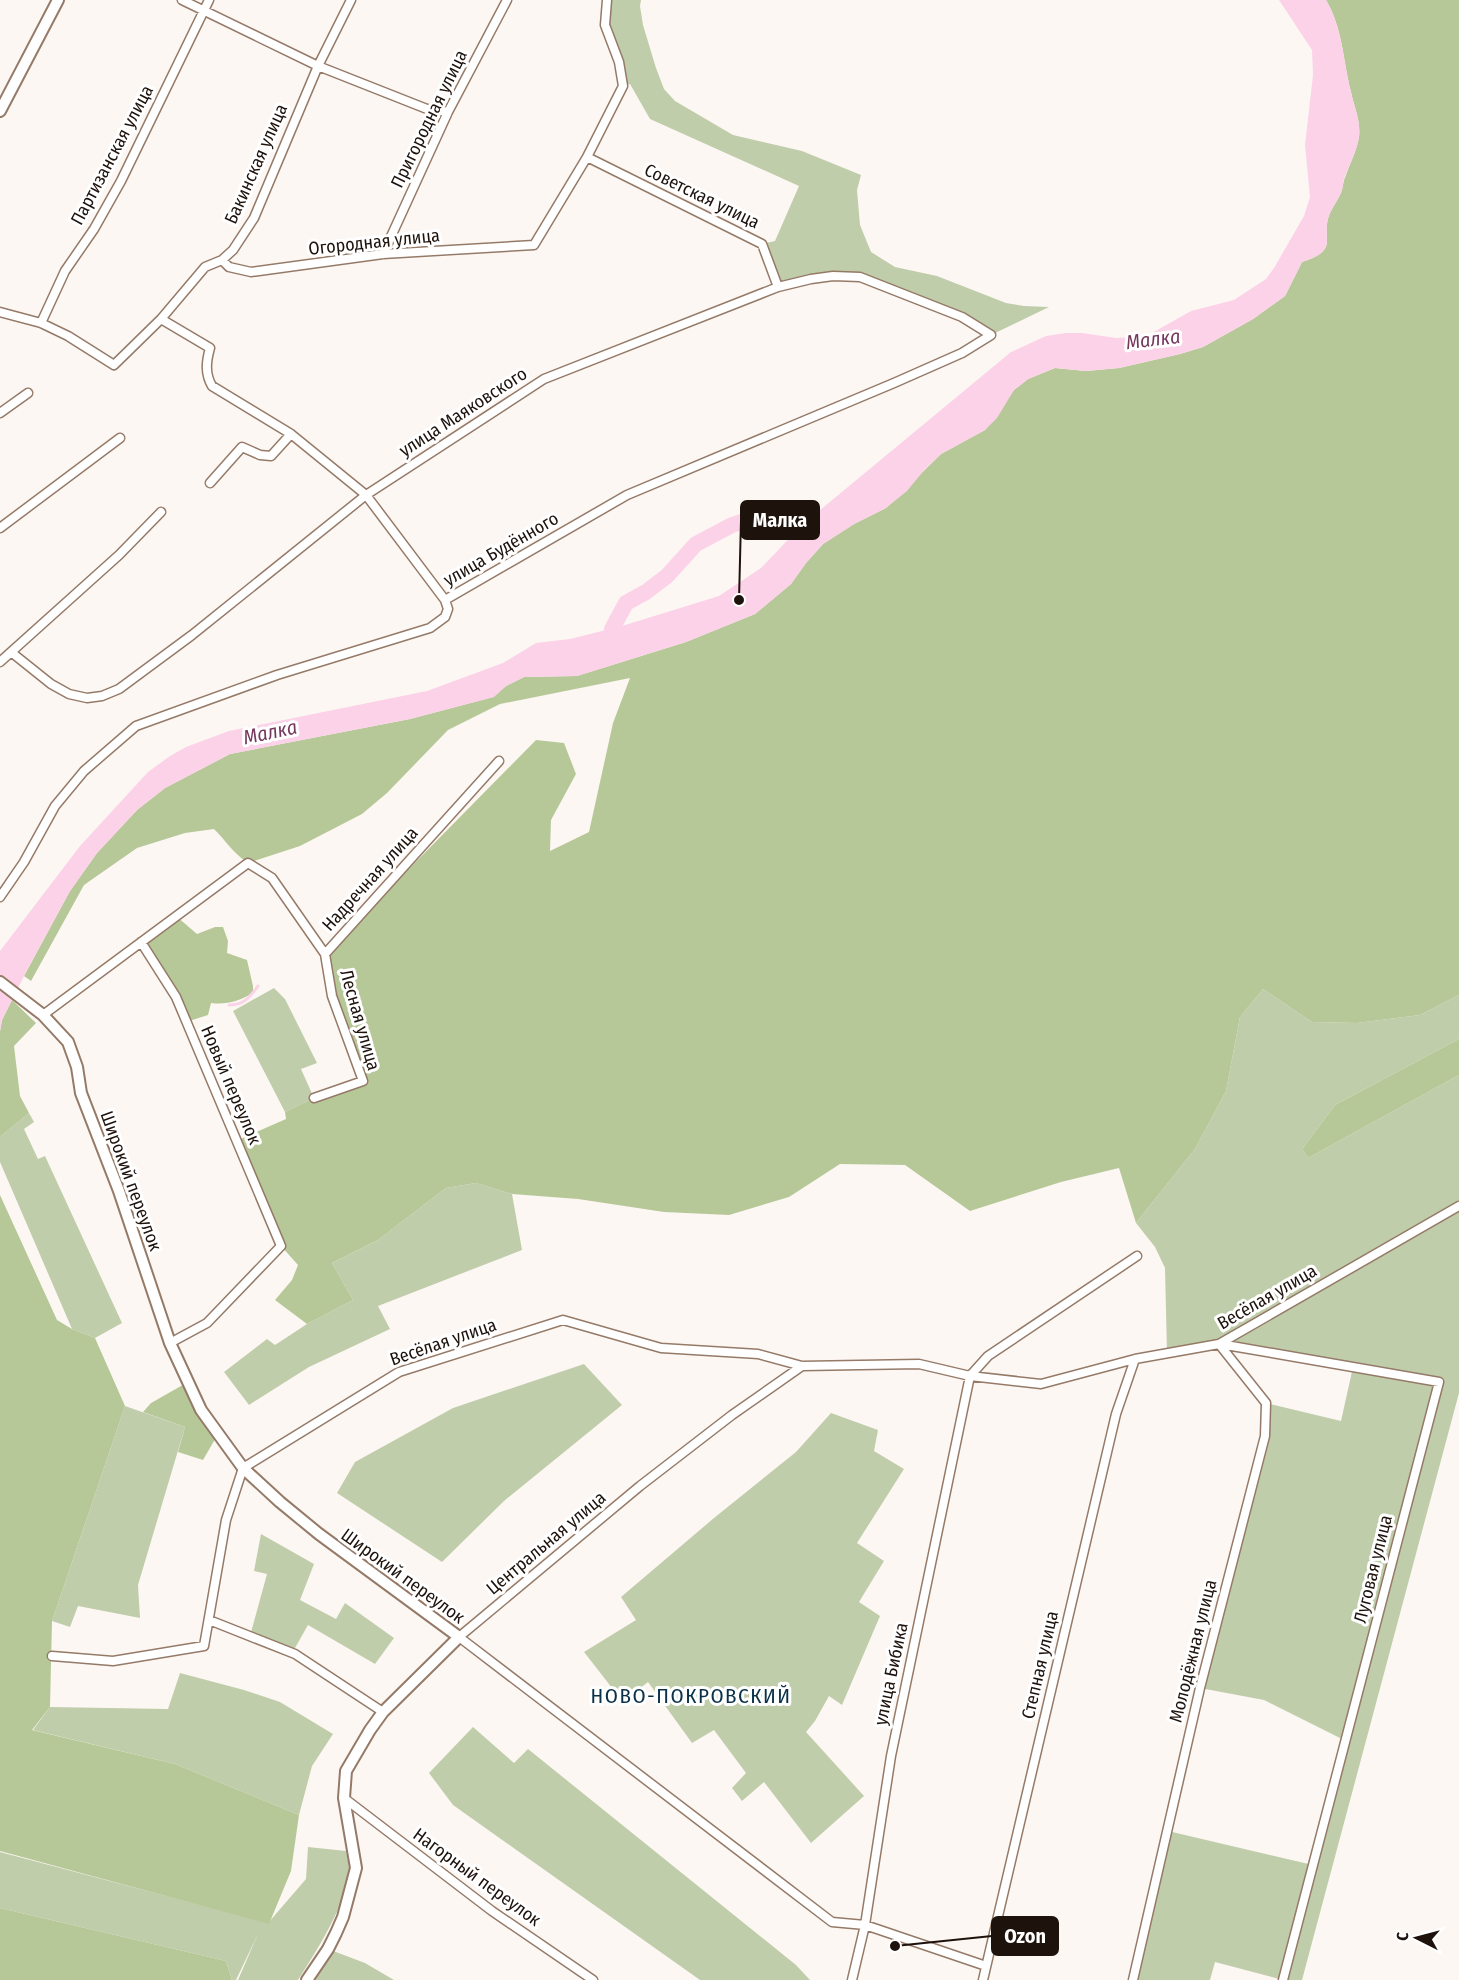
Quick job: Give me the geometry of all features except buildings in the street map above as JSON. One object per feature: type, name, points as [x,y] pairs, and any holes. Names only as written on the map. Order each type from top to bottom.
[{"type":"street","points":[[0,111],[58,0]]},
{"type":"street","points":[[182,0],[318,66],[427,109],[448,112]]},
{"type":"street","name":"Партизанская улица","points":[[41,323],[65,272],[94,230],[121,181],[209,0]]},
{"type":"street","name":"Бакинская улица","points":[[41,323],[69,336],[114,365],[161,319],[205,267],[222,260],[233,250],[254,218],[318,66],[351,0]]},
{"type":"street","name":"Пригородная улица","points":[[383,254],[448,112],[507,0]]},
{"type":"street","points":[[587,157],[623,86],[619,62],[605,25],[607,0]]},
{"type":"street","name":"Огородная улица","points":[[222,260],[229,267],[252,272],[383,254],[534,245],[587,157]]},
{"type":"street","name":"Советская улица","points":[[587,157],[762,244],[778,287]]},
{"type":"street","name":"улица Маяковского","points":[[11,652],[51,684],[69,694],[87,698],[102,696],[119,689],[192,635],[366,495],[544,379],[778,287],[833,276],[860,277],[962,317],[991,334]]},
{"type":"street","points":[[0,312],[41,323]]},
{"type":"street","points":[[161,319],[210,348],[207,359],[207,377],[212,386],[291,434],[366,495],[444,600]]},
{"type":"street","name":"улица Будённого","points":[[0,897],[24,862],[55,806],[84,771],[136,726],[277,675],[430,628],[445,618],[448,609],[444,600],[627,495],[962,353],[991,334]]},
{"type":"street","points":[[0,413],[28,393]]},
{"type":"street","points":[[210,483],[243,447],[260,455],[271,456],[291,434]]},
{"type":"street","points":[[0,528],[120,438]]},
{"type":"street","points":[[0,662],[119,555],[161,512]]},
{"type":"street","name":"Надречная улица","points":[[43,1015],[248,863],[272,878],[325,954],[499,761]]},
{"type":"street","name":"Новый переулок","points":[[141,942],[176,997],[280,1246],[207,1323],[170,1343]]},
{"type":"street","name":"Лесная улица","points":[[314,1098],[363,1082],[332,996],[325,954]]},
{"type":"street","name":"Широкий переулок","points":[[0,982],[43,1015],[68,1042],[77,1066],[81,1093],[119,1191],[170,1343],[201,1410],[243,1468],[319,1533],[832,1922],[865,1925],[986,1966]]},
{"type":"street","name":"Весёлая улица","points":[[243,1468],[399,1372],[563,1320],[661,1348],[758,1354],[802,1366],[919,1364],[970,1376],[1041,1384],[1135,1359],[1219,1344],[1459,1206]]},
{"type":"street","points":[[970,1376],[988,1356],[1137,1256]]},
{"type":"street","name":"Молодёжная улица","points":[[1133,1980],[1200,1688],[1265,1436],[1266,1404],[1219,1344]]},
{"type":"street","name":"Луговая улица","points":[[1219,1344],[1439,1382],[1283,1980]]},
{"type":"street","name":"Степная улица","points":[[983,1980],[1116,1414],[1135,1359]]},
{"type":"street","name":"Центральная улица","points":[[307,1980],[336,1933],[354,1877],[356,1860],[344,1798],[346,1770],[383,1712],[459,1637],[639,1486],[732,1415],[802,1366]]},
{"type":"street","name":"улица Бибика","points":[[852,1980],[865,1925],[891,1756],[970,1376]]},
{"type":"street","points":[[52,1656],[113,1661],[204,1646],[226,1520],[243,1468]]},
{"type":"street","points":[[209,1620],[295,1654],[383,1712]]},
{"type":"street","name":"Нагорный переулок","points":[[344,1798],[492,1911],[593,1980]]},
{"type":"green space","points":[[607,0],[641,0],[643,25],[656,68],[664,89],[675,101],[733,135],[802,151],[861,175],[857,190],[860,225],[871,252],[895,267],[937,276],[1006,303],[1049,307],[991,335],[962,317],[860,277],[833,276],[778,287],[762,244],[775,241],[799,186],[650,119],[630,84],[623,86],[605,25]]},
{"type":"green space","points":[[1326,0],[1459,0],[1459,995],[1420,1015],[1357,1023],[1312,1022],[1263,989],[1240,1017],[1226,1091],[1195,1149],[1136,1223],[1119,1168],[1061,1182],[970,1211],[905,1165],[840,1164],[789,1197],[729,1215],[664,1212],[578,1199],[512,1194],[476,1183],[446,1188],[378,1240],[332,1263],[353,1300],[307,1324],[275,1300],[292,1280],[298,1265],[281,1246],[236,1141],[286,1119],[285,1112],[314,1098],[362,1081],[332,996],[325,954],[536,740],[564,743],[576,774],[551,820],[550,851],[589,832],[613,723],[630,678],[500,704],[448,730],[387,793],[362,814],[300,846],[248,863],[214,829],[185,833],[137,848],[84,885],[31,981],[24,976],[70,891],[97,853],[137,810],[165,788],[230,754],[410,719],[493,697],[506,686],[524,677],[577,676],[686,642],[755,614],[791,584],[823,544],[854,524],[886,508],[941,454],[985,430],[1014,390],[1028,379],[1055,368],[1086,371],[1119,368],[1180,354],[1203,347],[1253,319],[1285,296],[1302,262],[1322,253],[1326,248],[1327,222],[1341,193],[1358,142],[1358,120],[1339,34]]},
{"type":"green space","points":[[176,916],[197,934],[215,927],[223,927],[228,941],[227,953],[247,960],[253,993],[233,1002],[211,1003],[208,1015],[186,1022],[141,942]]},
{"type":"green space","points":[[274,988],[285,999],[317,1063],[301,1069],[314,1098],[285,1112],[233,1011]]},
{"type":"green space","points":[[1263,989],[1312,1022],[1357,1023],[1420,1015],[1459,995],[1459,1039],[1335,1105],[1302,1149],[1308,1158],[1459,1075],[1459,1393],[1302,1980],[1283,1980],[1215,1962],[1210,1980],[1133,1980],[1168,1831],[1313,1865],[1346,1741],[1264,1700],[1200,1688],[1265,1436],[1266,1403],[1341,1421],[1353,1367],[1219,1344],[1167,1353],[1165,1268],[1155,1247],[1136,1223],[1195,1149],[1226,1091],[1240,1017]]},
{"type":"green space","points":[[12,1000],[36,1023],[14,1046],[20,1096],[29,1113],[0,1137],[0,1031],[2,1020]]},
{"type":"green space","points":[[1459,1039],[1459,1075],[1308,1158],[1302,1149],[1335,1105]]},
{"type":"green space","points":[[29,1113],[34,1122],[24,1129],[38,1159],[45,1156],[122,1323],[95,1338],[72,1329],[0,1162],[0,1137]]},
{"type":"green space","points":[[476,1183],[512,1194],[522,1250],[378,1306],[390,1329],[309,1367],[249,1405],[224,1372],[267,1339],[275,1345],[307,1324],[353,1300],[332,1263],[378,1240],[446,1188]]},
{"type":"green space","points":[[0,1195],[57,1320],[95,1338],[125,1406],[52,1621],[50,1707],[32,1730],[175,1764],[299,1815],[291,1871],[269,1924],[0,1851]]},
{"type":"green space","points":[[584,1364],[622,1405],[504,1501],[442,1562],[337,1493],[355,1462],[453,1408]]},
{"type":"green space","points":[[188,1382],[218,1434],[203,1460],[178,1452],[185,1427],[143,1412],[151,1403]]},
{"type":"green space","points":[[125,1406],[185,1427],[138,1585],[140,1618],[78,1606],[70,1627],[52,1621]]},
{"type":"green space","points":[[831,1413],[878,1430],[874,1451],[904,1469],[857,1543],[884,1561],[859,1602],[880,1616],[842,1705],[829,1696],[806,1732],[864,1796],[811,1843],[764,1782],[742,1801],[732,1788],[746,1773],[714,1730],[692,1743],[648,1682],[623,1702],[584,1652],[636,1620],[621,1597],[796,1452]]},
{"type":"green space","points":[[261,1534],[314,1564],[300,1600],[336,1619],[345,1603],[394,1638],[375,1664],[308,1625],[295,1648],[290,1652],[250,1636],[267,1574],[254,1571]]},
{"type":"green space","points":[[180,1673],[280,1702],[333,1734],[312,1766],[299,1815],[175,1764],[33,1730],[50,1707],[168,1709]]},
{"type":"green space","points":[[473,1727],[514,1763],[528,1749],[796,1965],[810,1980],[700,1980],[453,1805],[429,1773]]},
{"type":"green space","points":[[308,1847],[346,1851],[349,1869],[348,1881],[338,1911],[298,1980],[238,1980],[258,1934],[236,1980],[232,1980],[226,1961],[0,1908],[0,1852],[268,1923],[306,1879]]},
{"type":"green space","points":[[0,1908],[226,1961],[232,1980],[0,1980]]},
{"type":"green space","points":[[328,1949],[365,1963],[394,1980],[307,1980]]},
{"type":"water","points":[[1279,0],[1326,0],[1336,22],[1359,131],[1357,147],[1345,176],[1341,193],[1327,222],[1326,248],[1322,253],[1302,262],[1285,296],[1253,319],[1203,347],[1119,368],[1086,371],[1055,368],[1028,379],[1014,390],[997,418],[985,430],[941,454],[907,491],[886,508],[854,524],[823,544],[791,584],[755,614],[686,642],[577,676],[524,677],[506,686],[494,697],[410,719],[230,754],[165,788],[137,810],[97,853],[70,891],[2,1020],[0,1031],[0,951],[80,846],[148,772],[170,756],[186,747],[229,731],[427,691],[503,663],[536,643],[570,639],[622,626],[719,596],[761,568],[802,525],[1011,352],[1046,336],[1066,333],[1116,338],[1152,333],[1191,311],[1234,300],[1266,279],[1304,216],[1310,197],[1305,145],[1313,75],[1312,50]]},
{"type":"waterway","points":[[610,639],[612,629],[626,603],[646,592],[667,576],[696,544],[732,525],[769,513],[823,527]]},
{"type":"waterway","points":[[229,1005],[239,1004],[246,1000],[258,986]]},
{"type":"place","name":"Малка","points":[[739,600]]},
{"type":"place","name":"Ozon","points":[[895,1946]]},
{"type":"district","name":"НОВО-ПОКРОВСКИЙ","points":[[691,1696]]}]
